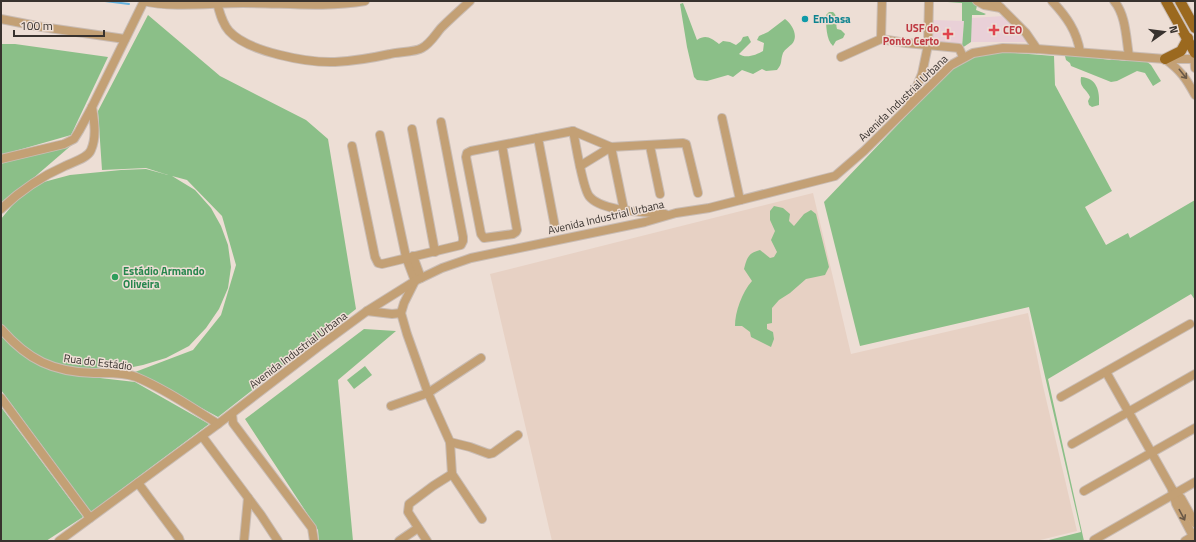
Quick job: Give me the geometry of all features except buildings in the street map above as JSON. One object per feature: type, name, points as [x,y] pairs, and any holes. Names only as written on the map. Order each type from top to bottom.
[{"type":"main road","points":[[1166,1],[1188,38],[1195,58]]},
{"type":"main road","points":[[1180,1],[1195,28]]},
{"type":"main road","points":[[1165,59],[1181,51],[1188,38]]},
{"type":"street","points":[[1,159],[64,144],[74,139],[92,107],[144,1],[160,4],[278,3],[332,5],[365,1]]},
{"type":"street","points":[[217,4],[225,25],[242,41],[273,53],[311,60],[335,62],[362,59],[422,48],[470,1]]},
{"type":"street","points":[[881,39],[882,1]]},
{"type":"street","points":[[908,108],[922,74],[928,45],[929,1]]},
{"type":"street","points":[[977,1],[984,5],[1001,8]]},
{"type":"street","points":[[994,1],[1026,33],[1037,49]]},
{"type":"street","points":[[1052,1],[1068,20],[1074,30],[1080,52]]},
{"type":"street","points":[[1114,1],[1118,5],[1122,17],[1129,56]]},
{"type":"street","points":[[1,19],[42,27],[125,39]]},
{"type":"street","points":[[841,57],[881,39],[959,48],[963,57]]},
{"type":"street","name":"Avenida Industrial Urbana","points":[[59,541],[232,414],[367,311],[418,279],[442,268],[471,258],[669,215],[709,208],[835,176],[864,151],[934,80],[951,65],[963,57],[981,51],[1003,48],[1037,49],[1165,59],[1195,58]]},
{"type":"street","points":[[1165,59],[1180,70],[1188,80],[1195,95]]},
{"type":"street","points":[[922,74],[926,79],[934,80]]},
{"type":"street","points":[[1,209],[18,193],[44,176],[86,156],[91,151],[94,139],[92,107]]},
{"type":"street","points":[[722,118],[740,200]]},
{"type":"street","points":[[352,146],[377,261],[380,264],[461,245],[464,241],[441,122]]},
{"type":"street","points":[[412,130],[435,252]]},
{"type":"street","points":[[573,131],[586,189],[592,199],[606,206],[624,210],[669,215]]},
{"type":"street","points":[[502,145],[517,230],[513,234],[484,238],[481,234],[466,157],[467,153],[471,151],[573,131],[611,147],[683,143],[686,144],[698,194]]},
{"type":"street","points":[[380,135],[409,257],[418,279],[404,303],[402,313],[407,334],[428,393],[450,442],[452,474],[482,519]]},
{"type":"street","points":[[538,138],[555,227]]},
{"type":"street","points":[[650,146],[660,194]]},
{"type":"street","points":[[580,166],[611,147]]},
{"type":"street","points":[[611,147],[624,210]]},
{"type":"street","points":[[645,212],[649,215],[649,220]]},
{"type":"street","points":[[394,294],[401,297],[404,303]]},
{"type":"street","points":[[386,299],[385,307],[390,314]]},
{"type":"street","points":[[367,311],[390,314],[402,313]]},
{"type":"street","points":[[1061,397],[1190,324]]},
{"type":"street","name":"Rua do Estádio","points":[[1,329],[19,348],[40,362],[54,368],[74,372],[123,374],[135,377],[220,422]]},
{"type":"street","points":[[391,406],[428,393],[481,358]]},
{"type":"street","points":[[1106,372],[1174,492],[1195,523]]},
{"type":"street","points":[[1072,444],[1195,374]]},
{"type":"street","points":[[1,398],[90,518]]},
{"type":"street","points":[[232,414],[233,423],[312,528],[314,541]]},
{"type":"street","points":[[220,422],[233,423]]},
{"type":"street","points":[[1084,491],[1195,428]]},
{"type":"street","points":[[450,442],[470,446],[489,454],[493,453],[518,435]]},
{"type":"street","points":[[202,436],[261,515],[278,541]]},
{"type":"street","points":[[427,541],[408,512],[409,504],[452,474]]},
{"type":"street","points":[[1094,540],[1174,492],[1195,482]]},
{"type":"street","points":[[138,483],[178,540]]},
{"type":"street","points":[[1174,492],[1176,504],[1194,537],[1185,541]]},
{"type":"street","points":[[244,541],[248,498]]},
{"type":"street","points":[[246,518],[261,515]]},
{"type":"street","points":[[399,541],[418,528]]},
{"type":"shaded area","name":"CEO","points":[[1004,16],[1027,42],[971,42],[971,18]]},
{"type":"shaded area","name":"USF do Ponto Certo","points":[[933,20],[964,21],[962,48],[932,47]]},
{"type":"shaded area","points":[[813,193],[851,354],[1028,313],[1043,386],[1077,531],[1036,541],[552,541],[490,274]]},
{"type":"green space","points":[[933,1],[978,1],[976,10],[986,14],[972,15],[971,42],[962,48],[964,21],[962,21],[962,3]]},
{"type":"green space","points":[[683,3],[697,40],[706,37],[719,44],[723,41],[736,45],[743,37],[748,36],[751,42],[739,54],[751,56],[763,51],[764,43],[757,40],[759,36],[768,32],[785,19],[794,30],[794,41],[783,53],[781,64],[777,70],[766,71],[762,69],[753,74],[742,70],[733,77],[728,75],[707,81],[697,80],[694,77],[687,47],[680,4]]},
{"type":"green space","points":[[829,12],[833,12],[835,14],[837,29],[841,30],[845,34],[843,38],[836,41],[833,46],[829,40],[827,32],[826,15]]},
{"type":"green space","points":[[148,15],[220,76],[306,120],[328,139],[356,309],[218,417],[135,372],[193,350],[221,315],[236,265],[222,216],[187,180],[172,176],[195,190],[211,208],[221,226],[228,245],[231,267],[228,288],[219,309],[206,328],[189,346],[166,358],[143,365],[118,370],[69,369],[30,353],[1,325],[1,219],[19,197],[40,183],[70,175],[146,169],[168,175],[146,168],[102,170],[98,111]]},
{"type":"green space","points":[[1,44],[15,44],[108,57],[71,135],[1,155]]},
{"type":"green space","points":[[994,53],[1054,56],[1055,85],[1112,191],[1085,207],[1106,245],[1128,233],[1130,238],[1195,200],[1195,300],[1191,294],[1048,379],[1084,541],[1045,541],[1081,532],[1029,307],[860,346],[824,202],[949,71],[975,57]]},
{"type":"green space","points":[[1070,54],[1110,60],[1146,61],[1151,65],[1161,81],[1153,86],[1145,73],[1137,71],[1117,81],[1111,82],[1071,66],[1066,60],[1065,56]]},
{"type":"green space","points":[[1081,77],[1091,80],[1096,86],[1099,95],[1099,105],[1092,107],[1089,105],[1088,101],[1090,97],[1081,84]]},
{"type":"green space","points":[[74,143],[1,206],[1,163]]},
{"type":"green space","points":[[774,206],[783,208],[790,214],[789,221],[794,226],[804,214],[811,210],[816,214],[829,267],[825,275],[806,279],[790,293],[779,300],[772,308],[772,323],[767,324],[767,329],[773,332],[774,339],[771,347],[751,337],[750,332],[742,326],[735,326],[736,315],[740,302],[752,281],[744,269],[747,259],[750,254],[760,250],[770,258],[774,257],[777,252],[771,240],[775,231],[770,220],[770,211]]},
{"type":"green space","points":[[364,329],[396,331],[338,380],[353,541],[319,541],[318,530],[245,419]]},
{"type":"green space","points":[[1,333],[7,341],[37,364],[74,375],[135,382],[209,424],[91,512],[1,390]]},
{"type":"green space","points":[[365,366],[372,375],[354,389],[347,380]]},
{"type":"green space","points":[[1,407],[83,517],[46,541],[1,541]]},
{"type":"waterway","points":[[105,1],[129,4]]},
{"type":"place","name":"Embasa","points":[[805,19]]},
{"type":"place","name":"CEO","points":[[994,30]]},
{"type":"place","name":"USF do Ponto Certo","points":[[948,34]]},
{"type":"place","name":"Estádio Armando Oliveira","points":[[115,277]]}]
